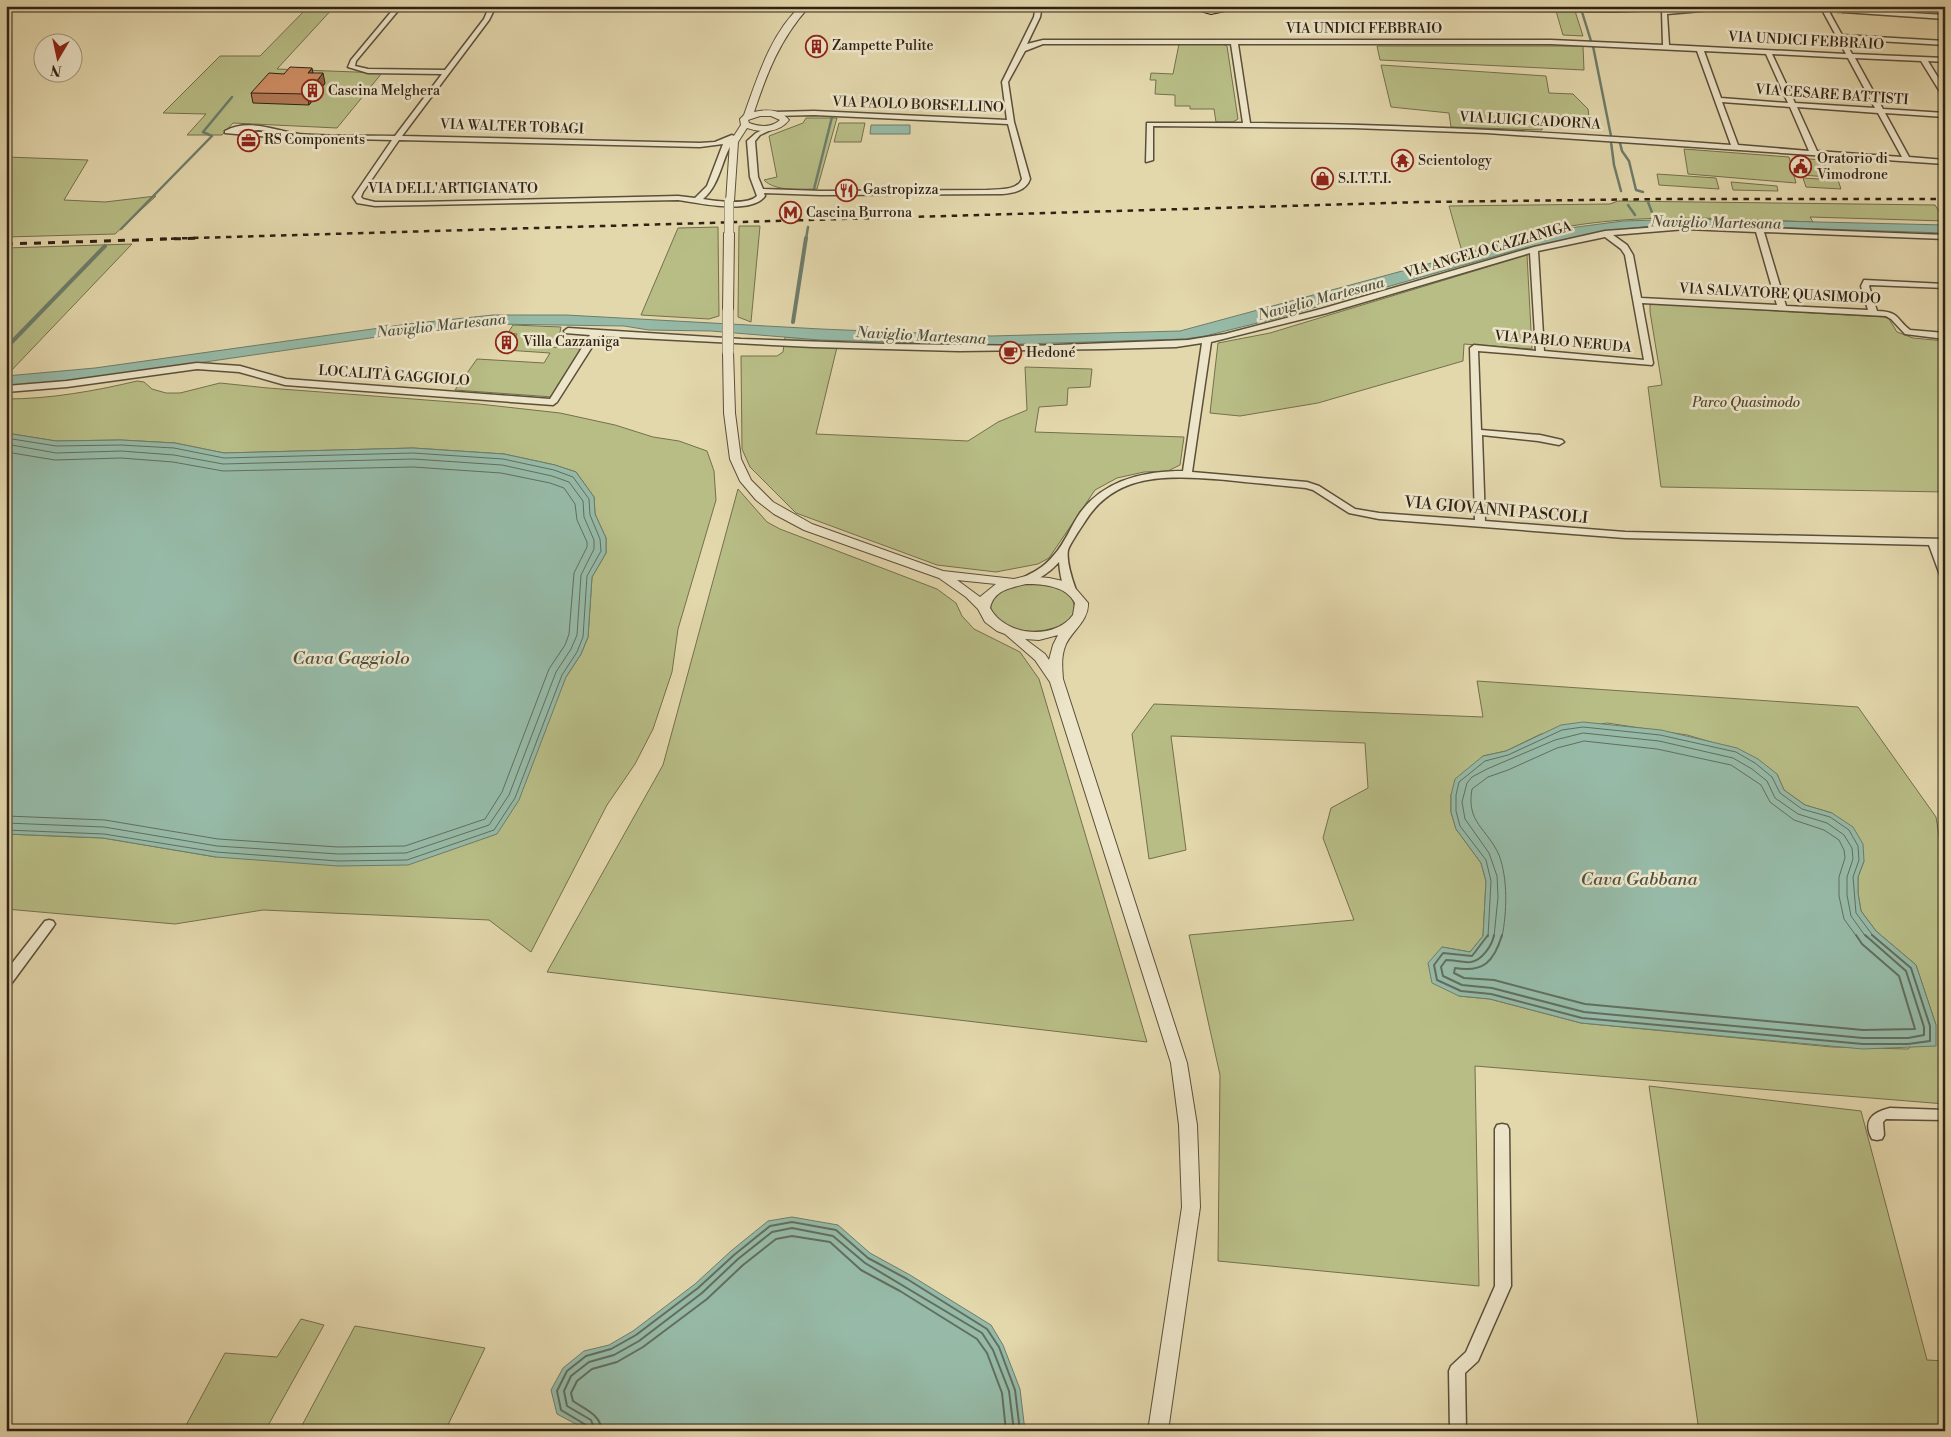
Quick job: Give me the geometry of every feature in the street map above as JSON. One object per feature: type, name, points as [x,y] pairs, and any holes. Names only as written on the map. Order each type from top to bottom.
[{"type":"main road","points":[[1193,7],[1209,11],[1235,6]]},
{"type":"main road","points":[[1268,6],[1597,9],[1697,6]]},
{"type":"main road","points":[[783,7],[808,7]]},
{"type":"street","points":[[400,6],[353,61],[351,67],[368,71],[448,72]]},
{"type":"street","name":"VIA DELL'ARTIGIANATO","points":[[486,6],[490,11],[488,17],[398,136],[359,192],[357,197],[360,201],[375,204],[418,204],[674,198],[720,204],[746,203],[760,199],[760,191]]},
{"type":"street","points":[[769,128],[758,134],[751,141],[754,177],[760,191],[993,192],[1022,187],[1026,179],[1011,122],[1005,82],[1037,17],[1039,6]]},
{"type":"street","name":"VIA UNDICI FEBBRAIO","points":[[1666,47],[1664,12],[1755,6]]},
{"type":"street","points":[[697,200],[716,177],[734,139],[746,120],[788,22],[788,13],[783,7]]},
{"type":"street","points":[[788,22],[808,7]]},
{"type":"street","points":[[1825,9],[1907,160]]},
{"type":"street","points":[[1845,11],[1945,17]]},
{"type":"street","points":[[1028,37],[1034,41],[1045,42]]},
{"type":"street","points":[[1840,37],[1945,43]]},
{"type":"street","points":[[1021,51],[1029,46],[1045,42]]},
{"type":"street","name":"VIA UNDICI FEBBRAIO","points":[[1045,42],[1538,42],[1945,60]]},
{"type":"street","points":[[1234,42],[1247,125]]},
{"type":"street","points":[[1700,49],[1734,147]]},
{"type":"street","points":[[1768,52],[1814,153]]},
{"type":"street","points":[[1923,59],[1945,95]]},
{"type":"street","name":"VIA CESARE BATTISTI","points":[[1718,100],[1945,115]]},
{"type":"street","points":[[732,143],[780,125],[784,120],[781,116],[771,114],[752,103]]},
{"type":"street","points":[[746,120],[771,114]]},
{"type":"street","name":"VIA PAOLO BORSELLINO","points":[[771,114],[825,114],[1011,122]]},
{"type":"street","name":"VIA PAOLO BORSELLINO","points":[[784,120],[805,115],[825,114]]},
{"type":"street","points":[[746,120],[753,128],[769,128]]},
{"type":"street","name":"VIA LUIGI CADORNA","points":[[1149,160],[1146,122],[1433,128],[1945,162]]},
{"type":"street","name":"VIA WALTER TOBAGI","points":[[293,134],[280,130],[238,128],[227,132],[293,134],[398,136],[700,145],[732,143]]},
{"type":"street","points":[[732,143],[729,201],[728,394],[734,453],[740,472],[758,495],[781,513],[808,527],[941,575],[970,594],[982,606],[985,616],[993,624],[1008,631],[1024,635],[1041,635],[1058,632],[1071,626]]},
{"type":"street","name":"VIA ANGELO CAZZANIGA","points":[[596,333],[744,342],[1015,349],[1171,345],[1207,341],[1301,317],[1534,249],[1605,233],[1666,227],[1945,237]]},
{"type":"street","points":[[1759,230],[1782,308]]},
{"type":"street","points":[[1605,233],[1622,245],[1629,254],[1636,300]]},
{"type":"street","points":[[1534,249],[1540,354]]},
{"type":"street","points":[[1874,313],[1865,286],[1867,282],[1945,286]]},
{"type":"street","name":"VIA SALVATORE QUASIMODO","points":[[1636,300],[1874,313],[1894,316],[1908,332],[1945,336]]},
{"type":"street","name":"VIA PABLO NERUDA","points":[[1477,432],[1474,348],[1649,362],[1636,300]]},
{"type":"street","points":[[568,331],[596,333]]},
{"type":"street","name":"LOCALITÀ GAGGIOLO","points":[[6,389],[66,384],[197,366],[240,369],[285,382],[553,402],[596,333]]},
{"type":"street","points":[[1187,474],[1207,341]]},
{"type":"street","points":[[1480,524],[1477,432],[1540,438],[1559,442]]},
{"type":"street","name":"VIA GIOVANNI PASCOLI","points":[[1026,580],[1039,574],[1064,551],[1092,503],[1107,491],[1128,482],[1146,478],[1187,474],[1301,484],[1316,488],[1347,508],[1359,513],[1480,524],[1630,536],[1945,542]]},
{"type":"street","points":[[1933,542],[1945,575]]},
{"type":"street","points":[[1064,551],[1064,573],[1071,590],[1082,604],[1082,612],[1057,646],[1055,657],[1056,679],[1179,1063],[1188,1125],[1191,1207],[1158,1431]]},
{"type":"street","points":[[941,575],[1010,582],[1026,580],[1051,582],[1071,590]]},
{"type":"street","points":[[982,606],[984,599],[990,592],[1010,582]]},
{"type":"street","points":[[1008,631],[1036,654],[1056,679]]},
{"type":"street","points":[[6,981],[49,924]]},
{"type":"street","points":[[1877,1135],[1876,1120],[1882,1114],[1945,1115]]},
{"type":"street","points":[[1458,1431],[1457,1372],[1472,1356],[1503,1286],[1502,1129]]},
{"type":"green space","points":[[309,6],[335,6],[277,69],[382,73],[337,128],[233,123],[222,135],[187,135],[206,114],[163,113],[220,56],[260,56]]},
{"type":"green space","points":[[1556,11],[1575,11],[1583,36],[1563,35]]},
{"type":"green space","points":[[1179,44],[1222,44],[1227,46],[1238,119],[1233,122],[1216,122],[1214,109],[1190,109],[1190,106],[1175,106],[1175,95],[1155,94],[1156,80],[1150,80],[1151,73],[1173,74]]},
{"type":"green space","points":[[1377,46],[1583,46],[1584,70],[1380,60]]},
{"type":"green space","points":[[1381,65],[1546,76],[1549,93],[1573,94],[1588,109],[1589,117],[1543,116],[1542,130],[1451,127],[1449,113],[1391,107]]},
{"type":"green space","points":[[806,118],[837,118],[817,189],[789,189],[769,184],[764,180],[777,177],[769,136],[803,123]]},
{"type":"green space","points":[[839,123],[865,123],[861,142],[834,142]]},
{"type":"green space","points":[[1684,149],[1789,157],[1796,183],[1688,174]]},
{"type":"green space","points":[[6,157],[88,160],[64,200],[105,202],[156,196],[115,234],[6,237]]},
{"type":"green space","points":[[1796,158],[1823,160],[1829,177],[1801,175]]},
{"type":"green space","points":[[1657,174],[1716,178],[1719,189],[1659,185]]},
{"type":"green space","points":[[1803,178],[1838,180],[1841,189],[1806,187]]},
{"type":"green space","points":[[1731,182],[1777,186],[1778,191],[1733,190]]},
{"type":"green space","points":[[1618,201],[1935,205],[1945,221],[1810,217],[1813,222],[1716,218],[1619,220],[1543,231],[1463,255],[1449,206],[1610,204]]},
{"type":"green space","points":[[739,226],[760,226],[751,322],[738,317]]},
{"type":"green space","points":[[718,227],[719,316],[709,319],[641,315],[678,228]]},
{"type":"green space","points":[[132,244],[9,373],[6,373],[6,248]]},
{"type":"green space","points":[[1527,255],[1532,349],[1464,344],[1463,361],[1318,403],[1240,416],[1210,413],[1218,343],[1270,333]]},
{"type":"green space","name":"Parco Quasimodo","points":[[1650,305],[1884,317],[1889,319],[1897,332],[1913,338],[1945,341],[1945,492],[1661,487],[1648,387],[1662,385],[1650,312]]},
{"type":"green space","points":[[513,325],[561,327],[551,347],[582,349],[553,397],[455,390],[477,359],[544,363],[550,353],[506,350],[517,334],[508,333]]},
{"type":"green space","points":[[785,337],[835,340],[838,343],[816,434],[968,441],[998,422],[1027,410],[1025,367],[1092,369],[1090,387],[1068,388],[1067,405],[1039,407],[1035,432],[1184,437],[1180,465],[1168,471],[1144,472],[1117,478],[1095,490],[1049,558],[1038,564],[996,572],[937,565],[796,513],[750,467],[742,449],[741,356],[777,356],[783,352]]},
{"type":"green space","points":[[137,381],[144,382],[152,389],[166,393],[180,393],[220,383],[479,404],[560,413],[615,425],[653,437],[679,441],[707,451],[714,471],[716,500],[678,629],[672,672],[653,729],[635,764],[607,805],[531,952],[489,920],[263,910],[175,924],[6,909],[6,834],[103,838],[216,857],[566,677],[581,654],[588,637],[592,577],[606,553],[606,538],[595,514],[594,497],[576,472],[555,465],[504,454],[413,448],[224,453],[175,443],[121,440],[56,441],[6,433],[6,399],[72,394]]},
{"type":"green space","points":[[738,489],[767,522],[780,529],[937,589],[956,603],[962,616],[974,629],[1020,652],[1039,679],[1147,1042],[547,972],[663,765]]},
{"type":"green space","points":[[1025,584],[1054,587],[1067,594],[1072,599],[1074,605],[1072,616],[1054,628],[1036,631],[1017,629],[1001,622],[993,614],[991,601],[1001,592]]},
{"type":"green space","points":[[1477,681],[1858,707],[1936,817],[1945,874],[1945,1104],[1475,1066],[1479,1286],[1218,1261],[1220,1075],[1189,935],[1354,920],[1323,838],[1331,808],[1368,788],[1365,743],[1171,736],[1186,850],[1149,859],[1132,734],[1154,704],[1483,717]],"holes":[[[1607,723],[1687,735],[1711,742],[1777,774],[1784,790],[1805,805],[1832,813],[1864,861],[1858,877],[1861,911],[1876,931],[1916,965],[1936,1025],[1908,1049],[1832,1047],[1581,1023],[1490,999],[1459,996],[1442,947],[1470,952],[1483,936],[1486,881],[1481,863],[1456,829],[1451,812],[1451,795],[1483,756],[1506,751],[1541,734]]]},
{"type":"green space","points":[[1649,1086],[1861,1111],[1927,1360],[1945,1361],[1945,1431],[1699,1431]]},
{"type":"green space","points":[[301,1319],[324,1325],[265,1431],[183,1431],[225,1353],[277,1357]]},
{"type":"green space","points":[[355,1326],[485,1348],[445,1431],[299,1431]]},
{"type":"water","points":[[871,125],[910,125],[910,134],[870,134]]},
{"type":"water","name":"Naviglio Martesana","points":[[1692,219],[1945,225],[1945,233],[1670,224],[1598,232],[1517,250],[1274,319],[1185,339],[991,345],[820,340],[711,331],[649,330],[624,326],[491,324],[411,332],[102,377],[6,386],[6,376],[95,368],[408,324],[493,315],[566,315],[991,336],[1180,331],[1554,230],[1623,221]]},
{"type":"water","name":"Cava Gaggiolo","points":[[6,433],[56,441],[121,440],[175,443],[224,453],[413,448],[504,454],[555,465],[576,472],[594,497],[595,514],[606,538],[606,553],[592,577],[588,637],[581,654],[566,677],[519,800],[497,834],[408,865],[338,866],[216,857],[103,838],[6,834]]},
{"type":"water","name":"Cava Gabbana","points":[[1583,722],[1661,730],[1737,748],[1758,759],[1777,774],[1784,790],[1805,805],[1832,813],[1853,827],[1863,844],[1864,861],[1858,877],[1861,911],[1876,931],[1916,965],[1936,1025],[1936,1046],[1863,1049],[1581,1023],[1490,999],[1459,996],[1432,983],[1428,963],[1442,947],[1470,952],[1483,936],[1486,881],[1481,863],[1456,829],[1451,812],[1451,795],[1455,779],[1483,756],[1506,751],[1561,725]]},
{"type":"water","points":[[792,1217],[838,1225],[870,1253],[910,1275],[991,1325],[1003,1345],[1020,1389],[1025,1431],[589,1431],[557,1414],[551,1390],[563,1368],[584,1351],[609,1345],[633,1331],[695,1284],[768,1221]]},
{"type":"building","points":[[290,67],[312,68],[308,73],[323,73],[307,94],[251,93],[269,73],[284,74]]},
{"type":"waterway","points":[[1582,12],[1591,41]]},
{"type":"waterway","points":[[1593,46],[1611,136]]},
{"type":"waterway","points":[[121,229],[212,136],[203,132],[232,97]]},
{"type":"waterway","points":[[814,189],[832,117]]},
{"type":"waterway","points":[[1611,142],[1614,165],[1621,191]]},
{"type":"waterway","points":[[1620,143],[1622,151],[1629,161],[1636,190],[1643,192]]},
{"type":"waterway","name":"Naviglio Martesana","points":[[1648,202],[1653,215]]},
{"type":"waterway","points":[[1628,205],[1635,215]]},
{"type":"waterway","points":[[806,239],[808,227]]},
{"type":"waterway","points":[[793,322],[806,238]]},
{"type":"waterway","points":[[6,348],[105,246]]},
{"type":"tunnel","points":[[1826,10],[1845,11]]},
{"type":"railway","points":[[160,239],[1423,202],[1664,199],[1945,199]]},
{"type":"railway","points":[[6,244],[202,238]]},
{"type":"place","name":"Zampette Pulite","points":[[816,46]]},
{"type":"place","name":"Cascina Melghera","points":[[312,91]]},
{"type":"place","name":"RS Components","points":[[248,140]]},
{"type":"place","name":"Scientology","points":[[1402,161]]},
{"type":"place","name":"Oratorio di Vimodrone","points":[[1801,167]]},
{"type":"place","name":"S.I.T.T.I.","points":[[1322,179]]},
{"type":"place","name":"Gastropizza","points":[[847,190]]},
{"type":"place","name":"Cascina Burrona","points":[[790,213]]},
{"type":"place","name":"Villa Cazzaniga","points":[[507,342]]},
{"type":"place","name":"Hedoné","points":[[1010,353]]}]
